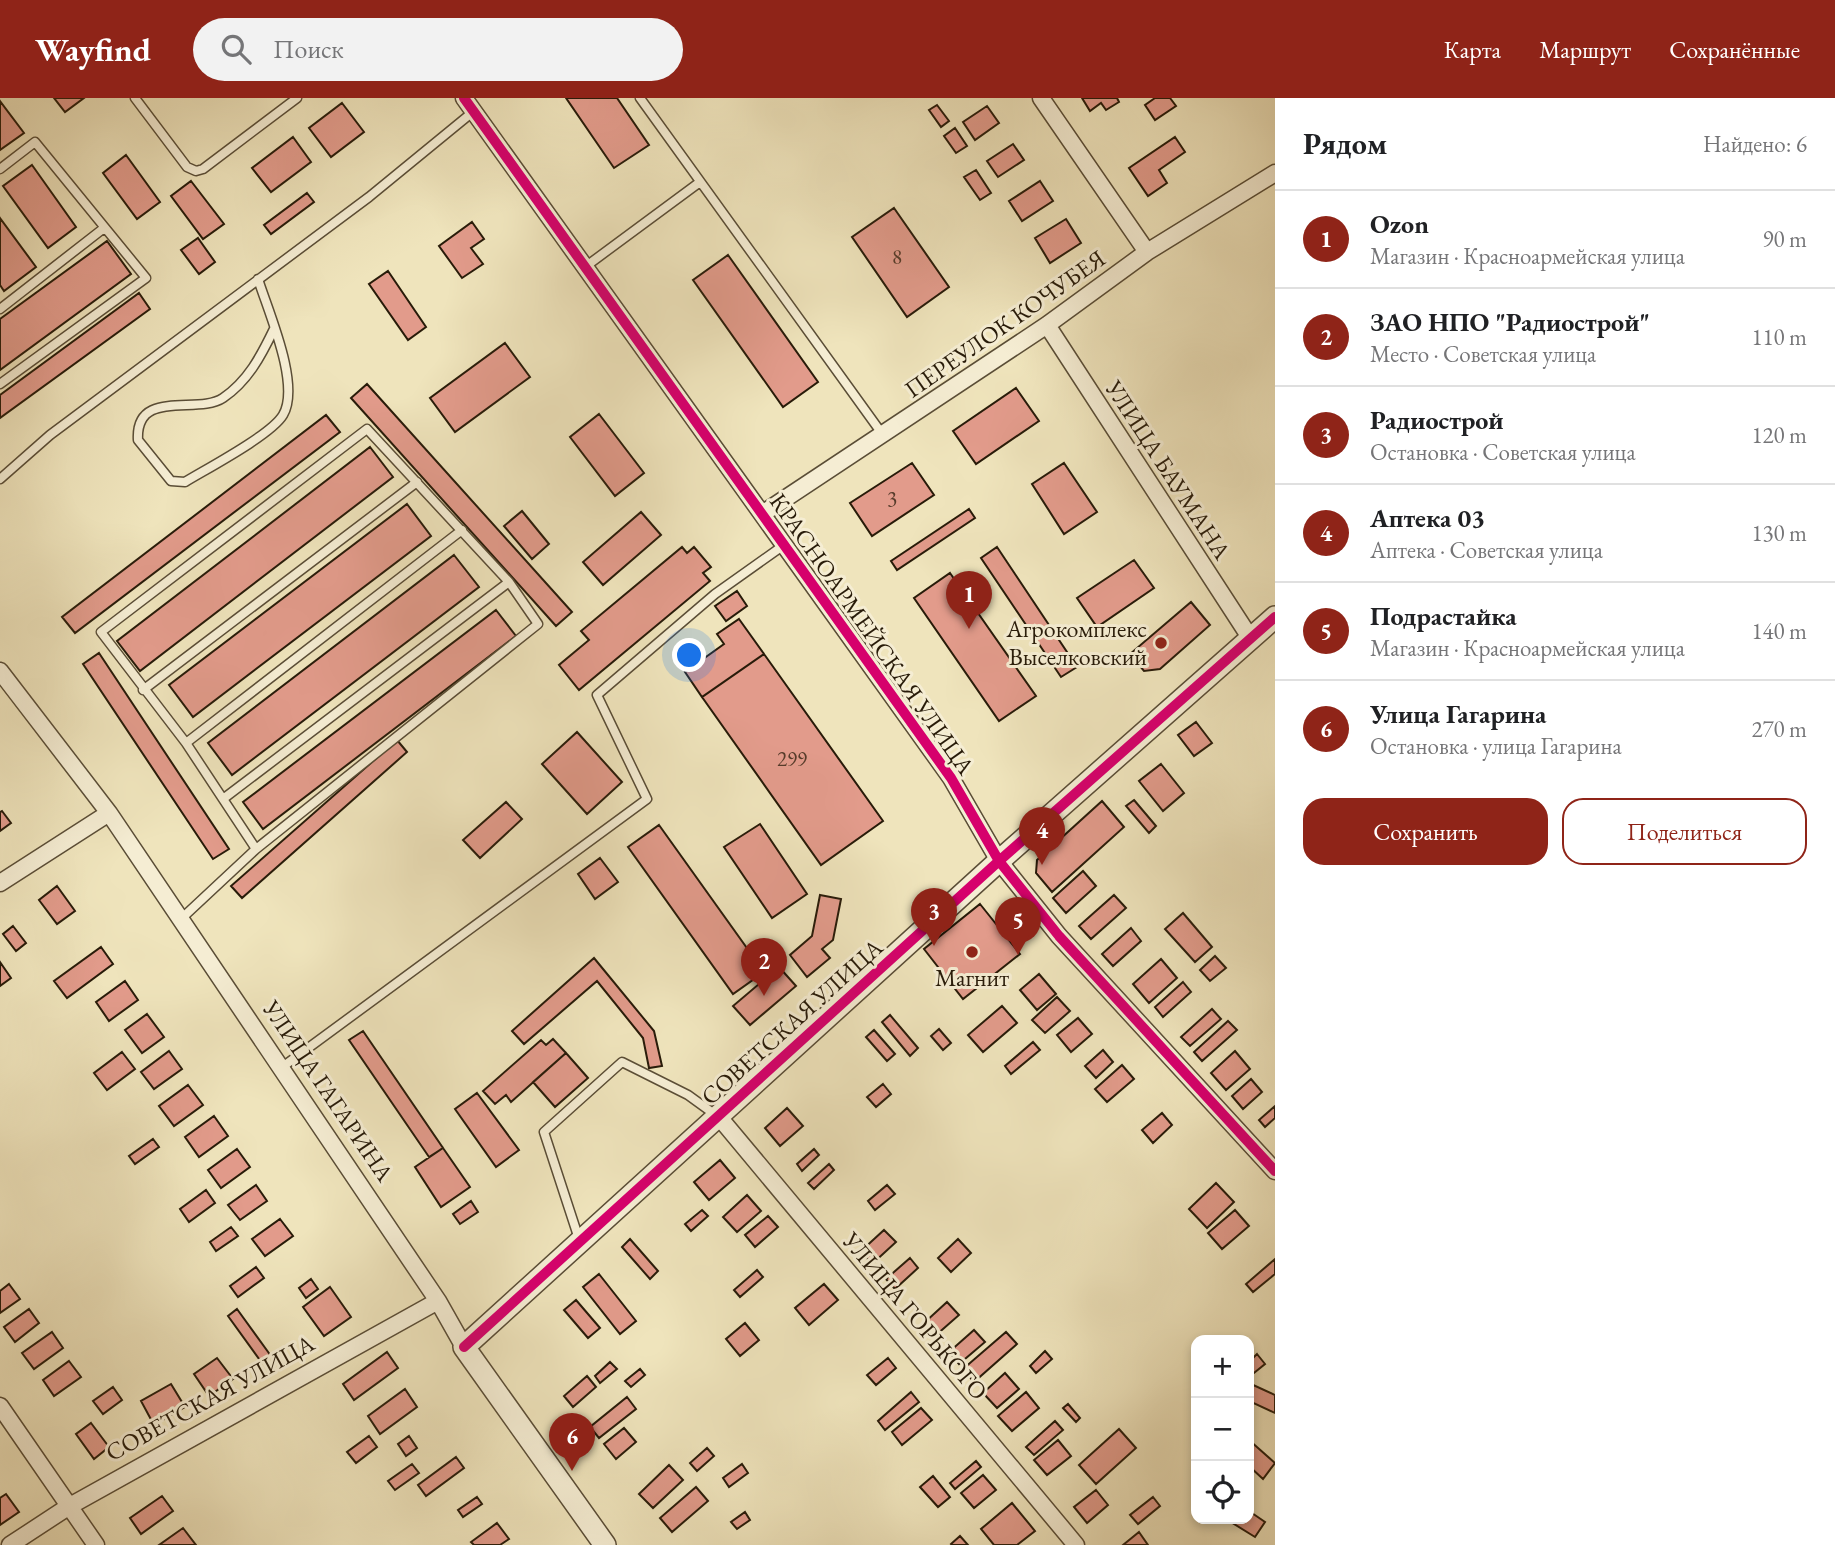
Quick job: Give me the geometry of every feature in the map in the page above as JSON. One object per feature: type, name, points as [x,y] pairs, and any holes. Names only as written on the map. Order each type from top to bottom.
[{"type":"street","points":[[1041,98],[1147,252]]},
{"type":"street","name":"КРАСНОАРМЕЙСКАЯ УЛИЦА","points":[[469,105],[951,778],[999,861],[1059,936],[1275,1171]]},
{"type":"street","name":"ПЕРЕУЛОК КОЧУБЕЯ","points":[[761,514],[1048,325],[1147,252],[1275,173]]},
{"type":"street","name":"УЛИЦА БАУМАНА","points":[[1048,325],[1251,639]]},
{"type":"street","name":"СОВЕТСКАЯ УЛИЦА","points":[[464,1347],[999,861],[1275,617]]},
{"type":"street","name":"УЛИЦА ГАГАРИНА","points":[[0,671],[109,813],[438,1301],[464,1347],[605,1545]]},
{"type":"street","points":[[0,883],[109,813]]},
{"type":"street","name":"УЛИЦА ГОРЬКОГО","points":[[719,1117],[1076,1545]]},
{"type":"street","name":"СОВЕТСКАЯ УЛИЦА","points":[[10,1545],[68,1507],[438,1301]]},
{"type":"street","points":[[0,1406],[96,1545]]},
{"type":"lane","points":[[135,98],[187,167],[196,171],[203,169],[297,98]]},
{"type":"lane","points":[[640,98],[883,435]]},
{"type":"lane","points":[[0,479],[50,435],[369,197],[469,105]]},
{"type":"lane","points":[[0,169],[35,142],[146,278],[0,384]]},
{"type":"lane","points":[[585,267],[700,181]]},
{"type":"lane","points":[[0,308],[104,228]]},
{"type":"lane","points":[[258,279],[274,329],[289,385],[283,415],[268,430],[185,482],[172,481],[138,440],[141,420],[147,414],[174,404],[201,407],[221,400],[240,385],[254,368],[274,329]]},
{"type":"lane","points":[[181,919],[256,849],[538,624],[509,582],[367,429],[101,632],[186,743],[256,849]]},
{"type":"lane","points":[[143,690],[418,482]]},
{"type":"lane","points":[[186,743],[462,530]]},
{"type":"lane","points":[[281,1068],[647,799],[597,695],[715,594],[784,545]]},
{"type":"lane","points":[[223,799],[509,582]]},
{"type":"lane","points":[[580,1242],[544,1132],[622,1062],[688,1095],[719,1117]]},
{"type":"building","points":[[54,98],[84,98],[65,112]]},
{"type":"building","points":[[566,98],[617,98],[649,145],[614,168]]},
{"type":"building","points":[[1082,98],[1117,98],[1119,102],[1106,110],[1101,103],[1090,111]]},
{"type":"building","points":[[1155,98],[1170,98],[1176,106],[1155,120],[1145,105]]},
{"type":"building","points":[[0,101],[24,133],[0,150]]},
{"type":"building","points":[[342,103],[364,132],[331,157],[309,128]]},
{"type":"building","points":[[937,105],[949,121],[941,127],[929,110]]},
{"type":"building","points":[[987,106],[999,123],[975,140],[963,122]]},
{"type":"building","points":[[955,128],[967,146],[956,153],[944,136]]},
{"type":"building","points":[[293,137],[311,162],[271,192],[252,168]]},
{"type":"building","points":[[1175,137],[1185,152],[1159,170],[1167,183],[1148,196],[1129,168]]},
{"type":"building","points":[[1013,144],[1024,160],[998,177],[987,161]]},
{"type":"building","points":[[126,155],[160,202],[137,219],[103,173]]},
{"type":"building","points":[[32,165],[76,227],[48,248],[3,186]]},
{"type":"building","points":[[976,170],[991,193],[980,200],[964,177]]},
{"type":"building","points":[[191,181],[224,224],[203,239],[171,196]]},
{"type":"building","points":[[1040,181],[1053,201],[1022,221],[1009,201]]},
{"type":"building","points":[[307,193],[314,202],[271,234],[264,225]]},
{"type":"building","points":[[894,208],[949,287],[907,317],[852,237]]},
{"type":"building","points":[[0,218],[36,267],[4,291],[0,285]]},
{"type":"building","points":[[1066,219],[1081,243],[1050,263],[1035,238]]},
{"type":"building","points":[[472,222],[484,239],[471,248],[483,264],[462,278],[439,246]]},
{"type":"building","points":[[198,238],[215,262],[199,274],[181,250]]},
{"type":"building","points":[[107,241],[131,274],[0,370],[0,319]]},
{"type":"building","points":[[728,255],[818,382],[783,407],[693,280]]},
{"type":"building","points":[[388,271],[426,327],[408,340],[369,284]]},
{"type":"building","points":[[139,293],[150,309],[0,418],[0,395]]},
{"type":"building","points":[[505,343],[530,377],[455,432],[430,398]]},
{"type":"building","points":[[367,384],[572,612],[556,626],[351,398]]},
{"type":"building","points":[[1016,388],[1039,421],[976,464],[953,431]]},
{"type":"building","points":[[599,414],[644,473],[615,496],[570,437]]},
{"type":"building","points":[[326,415],[340,432],[75,633],[62,617]]},
{"type":"building","points":[[370,447],[393,477],[140,671],[117,641]]},
{"type":"building","points":[[912,463],[934,495],[872,536],[850,503]]},
{"type":"building","points":[[1064,463],[1097,512],[1064,534],[1032,484]]},
{"type":"building","points":[[407,504],[431,536],[193,717],[169,685]]},
{"type":"building","points":[[969,509],[975,518],[897,570],[891,561]]},
{"type":"building","points":[[522,511],[549,544],[532,559],[504,526]]},
{"type":"building","points":[[641,512],[661,535],[603,585],[583,562]]},
{"type":"building","points":[[682,547],[687,553],[694,547],[711,567],[703,573],[710,581],[579,690],[559,665],[589,640],[581,631]]},
{"type":"building","points":[[997,547],[1077,667],[1061,677],[981,558]]},
{"type":"building","points":[[454,555],[479,587],[232,775],[208,743]]},
{"type":"building","points":[[1134,560],[1154,588],[1097,627],[1077,598]]},
{"type":"building","points":[[950,573],[1036,696],[999,721],[914,598]]},
{"type":"building","points":[[737,591],[747,606],[726,621],[715,606]]},
{"type":"building","points":[[1191,602],[1210,625],[1160,669],[1144,671],[1130,654]]},
{"type":"building","points":[[496,610],[516,636],[263,829],[243,802]]},
{"type":"building","points":[[739,619],[764,654],[702,697],[685,672],[724,644],[717,634]]},
{"type":"building","points":[[99,653],[229,849],[213,859],[83,664]]},
{"type":"building","points":[[764,654],[883,821],[821,865],[702,697]]},
{"type":"building","points":[[1196,722],[1212,743],[1194,756],[1178,735]]},
{"type":"building","points":[[577,732],[622,782],[587,814],[542,764]]},
{"type":"building","points":[[397,740],[407,752],[242,898],[231,886]]},
{"type":"building","points":[[1161,764],[1184,793],[1163,811],[1139,781]]},
{"type":"building","points":[[1134,800],[1156,826],[1149,833],[1126,806]]},
{"type":"building","points":[[1102,801],[1124,827],[1052,892],[1036,873],[1037,860]]},
{"type":"building","points":[[506,802],[522,819],[480,858],[463,840]]},
{"type":"building","points":[[2,811],[11,823],[0,831],[0,812]]},
{"type":"building","points":[[760,824],[807,894],[772,918],[724,847]]},
{"type":"building","points":[[659,825],[764,972],[733,994],[628,847]]},
{"type":"building","points":[[600,858],[618,882],[595,899],[578,874]]},
{"type":"building","points":[[1083,871],[1096,886],[1066,913],[1053,898]]},
{"type":"building","points":[[57,886],[75,911],[57,924],[39,900]]},
{"type":"building","points":[[820,895],[841,899],[833,940],[822,949],[830,958],[807,977],[790,955],[812,936]]},
{"type":"building","points":[[1114,895],[1126,908],[1091,939],[1079,926]]},
{"type":"building","name":"Магнит","points":[[980,904],[1020,954],[963,999],[924,949]]},
{"type":"building","points":[[1183,913],[1212,947],[1195,962],[1165,929]]},
{"type":"building","points":[[13,926],[26,943],[16,951],[3,934]]},
{"type":"building","points":[[1131,928],[1141,941],[1113,966],[1102,954]]},
{"type":"building","points":[[101,947],[113,964],[67,998],[54,981]]},
{"type":"building","points":[[1215,956],[1226,968],[1210,981],[1200,970]]},
{"type":"building","points":[[594,958],[654,1031],[662,1066],[649,1068],[643,1038],[597,981],[524,1044],[512,1031]]},
{"type":"building","points":[[1161,959],[1177,978],[1149,1003],[1133,984]]},
{"type":"building","points":[[0,962],[11,978],[0,986]]},
{"type":"building","points":[[779,967],[796,986],[750,1025],[733,1006]]},
{"type":"building","points":[[1039,974],[1056,994],[1037,1010],[1020,990]]},
{"type":"building","points":[[125,981],[138,1000],[109,1021],[96,1002]]},
{"type":"building","points":[[1183,982],[1191,992],[1163,1017],[1155,1007]]},
{"type":"building","points":[[1057,997],[1070,1011],[1045,1033],[1032,1020]]},
{"type":"building","points":[[1002,1006],[1017,1023],[983,1052],[968,1035]]},
{"type":"building","points":[[1212,1009],[1221,1019],[1190,1046],[1181,1037]]},
{"type":"building","points":[[147,1014],[164,1037],[142,1053],[125,1030]]},
{"type":"building","points":[[890,1015],[918,1048],[910,1056],[882,1022]]},
{"type":"building","points":[[1078,1018],[1092,1034],[1071,1052],[1057,1035]]},
{"type":"building","points":[[1228,1021],[1237,1030],[1202,1061],[1194,1052]]},
{"type":"building","points":[[939,1029],[951,1043],[943,1050],[931,1036]]},
{"type":"building","points":[[874,1030],[895,1054],[887,1061],[866,1037]]},
{"type":"building","points":[[363,1031],[443,1148],[429,1157],[349,1040]]},
{"type":"building","points":[[553,1039],[566,1053],[511,1102],[506,1095],[495,1104],[483,1091],[541,1040],[546,1045]]},
{"type":"building","points":[[1033,1042],[1040,1050],[1011,1074],[1005,1066]]},
{"type":"building","points":[[1103,1050],[1113,1062],[1096,1078],[1085,1066]]},
{"type":"building","points":[[169,1051],[182,1069],[154,1089],[141,1072]]},
{"type":"building","points":[[1235,1051],[1250,1069],[1226,1090],[1211,1073]]},
{"type":"building","points":[[122,1052],[135,1069],[107,1090],[94,1073]]},
{"type":"building","points":[[566,1053],[588,1078],[555,1107],[533,1082]]},
{"type":"building","points":[[1122,1065],[1134,1079],[1107,1102],[1095,1089]]},
{"type":"building","points":[[1251,1079],[1262,1092],[1243,1109],[1232,1096]]},
{"type":"building","points":[[883,1084],[891,1094],[876,1107],[867,1097]]},
{"type":"building","points":[[188,1085],[203,1105],[174,1126],[159,1106]]},
{"type":"building","points":[[477,1093],[519,1150],[496,1167],[455,1109]]},
{"type":"building","points":[[1275,1106],[1275,1118],[1265,1127],[1259,1120]]},
{"type":"building","points":[[787,1108],[803,1126],[780,1146],[765,1128]]},
{"type":"building","points":[[1162,1113],[1172,1125],[1153,1143],[1142,1130]]},
{"type":"building","points":[[214,1116],[228,1136],[199,1157],[185,1137]]},
{"type":"building","points":[[153,1139],[159,1147],[135,1164],[129,1156]]},
{"type":"building","points":[[443,1148],[470,1187],[441,1207],[415,1167]]},
{"type":"building","points":[[237,1149],[250,1167],[221,1188],[208,1170]]},
{"type":"building","points":[[814,1149],[819,1155],[802,1171],[797,1164]]},
{"type":"building","points":[[720,1160],[735,1178],[709,1200],[694,1182]]},
{"type":"building","points":[[829,1164],[834,1170],[814,1189],[808,1183]]},
{"type":"building","points":[[1216,1183],[1234,1202],[1207,1228],[1189,1209]]},
{"type":"building","points":[[256,1185],[267,1201],[240,1220],[228,1205]]},
{"type":"building","points":[[887,1185],[895,1194],[875,1210],[868,1201]]},
{"type":"building","points":[[206,1190],[215,1203],[189,1222],[180,1209]]},
{"type":"building","points":[[747,1195],[761,1211],[737,1232],[723,1217]]},
{"type":"building","points":[[471,1201],[478,1212],[460,1224],[453,1214]]},
{"type":"building","points":[[702,1210],[708,1216],[691,1231],[685,1224]]},
{"type":"building","points":[[1235,1210],[1249,1226],[1222,1249],[1208,1233]]},
{"type":"building","points":[[768,1216],[778,1227],[755,1247],[745,1235]]},
{"type":"building","points":[[280,1219],[293,1236],[265,1256],[252,1239]]},
{"type":"building","points":[[231,1227],[238,1236],[216,1251],[210,1242]]},
{"type":"building","points":[[884,1230],[896,1242],[872,1264],[861,1251]]},
{"type":"building","points":[[630,1239],[658,1271],[650,1279],[622,1247]]},
{"type":"building","points":[[958,1239],[971,1253],[951,1272],[938,1258]]},
{"type":"building","points":[[910,1258],[918,1268],[895,1289],[886,1279]]},
{"type":"building","points":[[1275,1259],[1275,1274],[1253,1292],[1246,1284]]},
{"type":"building","points":[[256,1267],[264,1278],[238,1297],[230,1286]]},
{"type":"building","points":[[757,1270],[763,1277],[740,1297],[734,1290]]},
{"type":"building","points":[[599,1274],[636,1321],[620,1334],[583,1287]]},
{"type":"building","points":[[311,1279],[318,1289],[306,1298],[299,1288]]},
{"type":"building","points":[[9,1284],[20,1299],[0,1313],[0,1291]]},
{"type":"building","points":[[824,1284],[838,1300],[809,1325],[795,1308]]},
{"type":"building","points":[[330,1287],[351,1317],[324,1336],[303,1307]]},
{"type":"building","points":[[576,1300],[600,1328],[588,1338],[564,1310]]},
{"type":"building","points":[[947,1302],[959,1315],[935,1336],[924,1323]]},
{"type":"building","points":[[29,1309],[39,1323],[15,1342],[4,1327]]},
{"type":"building","points":[[237,1309],[271,1356],[262,1363],[228,1316]]},
{"type":"building","points":[[745,1323],[759,1340],[740,1356],[726,1339]]},
{"type":"building","points":[[974,1330],[985,1342],[959,1364],[949,1352]]},
{"type":"building","points":[[52,1332],[63,1348],[34,1369],[22,1353]]},
{"type":"building","points":[[1006,1332],[1017,1344],[974,1382],[963,1369]]},
{"type":"building","points":[[1045,1351],[1052,1359],[1036,1373],[1030,1366]]},
{"type":"building","points":[[387,1352],[398,1368],[354,1400],[343,1384]]},
{"type":"building","points":[[1257,1354],[1265,1364],[1254,1373],[1254,1357]]},
{"type":"building","points":[[217,1358],[233,1379],[209,1396],[194,1374]]},
{"type":"building","points":[[888,1358],[896,1368],[876,1385],[867,1375]]},
{"type":"building","points":[[69,1361],[81,1377],[54,1396],[43,1380]]},
{"type":"building","points":[[610,1362],[617,1369],[600,1383],[595,1376]]},
{"type":"building","points":[[640,1369],[645,1375],[631,1387],[625,1381]]},
{"type":"building","points":[[1005,1373],[1019,1389],[997,1408],[983,1393]]},
{"type":"building","points":[[587,1376],[596,1387],[573,1407],[564,1396]]},
{"type":"building","points":[[171,1384],[185,1407],[154,1425],[141,1401]]},
{"type":"building","points":[[1254,1385],[1275,1395],[1275,1413],[1254,1403]]},
{"type":"building","points":[[113,1387],[122,1400],[103,1414],[93,1401]]},
{"type":"building","points":[[405,1389],[417,1407],[380,1434],[368,1416]]},
{"type":"building","points":[[911,1392],[919,1402],[885,1430],[878,1421]]},
{"type":"building","points":[[1026,1392],[1039,1408],[1012,1431],[998,1416]]},
{"type":"building","points":[[627,1397],[636,1409],[599,1438],[590,1427]]},
{"type":"building","points":[[1068,1404],[1080,1418],[1076,1422],[1063,1408]]},
{"type":"building","points":[[921,1408],[932,1420],[902,1445],[892,1432]]},
{"type":"building","points":[[1055,1421],[1063,1430],[1034,1455],[1026,1447]]},
{"type":"building","points":[[91,1423],[109,1447],[94,1459],[76,1434]]},
{"type":"building","points":[[624,1428],[636,1442],[616,1459],[604,1444]]},
{"type":"building","points":[[1119,1429],[1136,1448],[1096,1484],[1079,1465]]},
{"type":"building","points":[[369,1436],[377,1447],[356,1463],[347,1452]]},
{"type":"building","points":[[409,1436],[417,1448],[406,1456],[398,1444]]},
{"type":"building","points":[[1058,1440],[1071,1456],[1047,1475],[1034,1460]]},
{"type":"building","points":[[1254,1444],[1275,1463],[1263,1479],[1254,1471]]},
{"type":"building","points":[[707,1448],[714,1456],[697,1471],[690,1463]]},
{"type":"building","points":[[456,1457],[464,1468],[426,1496],[418,1485]]},
{"type":"building","points":[[976,1461],[981,1467],[955,1489],[950,1483]]},
{"type":"building","points":[[412,1464],[419,1473],[395,1490],[388,1481]]},
{"type":"building","points":[[742,1464],[748,1473],[729,1487],[723,1478]]},
{"type":"building","points":[[669,1465],[683,1480],[653,1508],[639,1494]]},
{"type":"building","points":[[983,1475],[996,1490],[974,1508],[961,1493]]},
{"type":"building","points":[[933,1476],[950,1497],[938,1507],[920,1487]]},
{"type":"building","points":[[696,1487],[708,1501],[672,1532],[660,1518]]},
{"type":"building","points":[[1096,1490],[1108,1505],[1087,1523],[1074,1507]]},
{"type":"building","points":[[6,1494],[19,1512],[0,1525],[0,1498]]},
{"type":"building","points":[[162,1496],[173,1511],[141,1534],[130,1518]]},
{"type":"building","points":[[477,1497],[482,1504],[463,1517],[458,1510]]},
{"type":"building","points":[[1153,1497],[1160,1506],[1138,1524],[1130,1515]]},
{"type":"building","points":[[1012,1503],[1035,1531],[1017,1545],[994,1545],[981,1529]]},
{"type":"building","points":[[745,1512],[750,1520],[737,1529],[731,1522]]},
{"type":"building","points":[[1254,1514],[1265,1522],[1255,1537],[1234,1524],[1254,1524]]},
{"type":"building","points":[[497,1523],[509,1539],[500,1545],[474,1545],[471,1542]]},
{"type":"building","points":[[183,1528],[196,1545],[159,1545]]},
{"type":"building","points":[[1139,1532],[1148,1545],[1123,1545]]},
{"type":"building","points":[[960,1536],[968,1545],[951,1544]]},
{"type":"cycle path","points":[[464,98],[951,778],[999,861],[1059,936],[1275,1171]]},
{"type":"cycle path","points":[[464,1347],[999,861],[1275,617]]},
{"type":"place","name":"Ozon","points":[[969,629]]},
{"type":"place","name":"Агрокомплекс Выселковский","points":[[1161,643]]},
{"type":"place","name":"Аптека 03","points":[[1042,865]]},
{"type":"place","name":"Радиострой","points":[[934,946]]},
{"type":"place","name":"Магнит","points":[[972,952]]},
{"type":"place","name":"Подрастайка","points":[[1018,955]]},
{"type":"place","name":"ЗАО НПО \"Радиострой\"","points":[[764,996]]},
{"type":"place","name":"Улица Гагарина","points":[[572,1471]]}]
